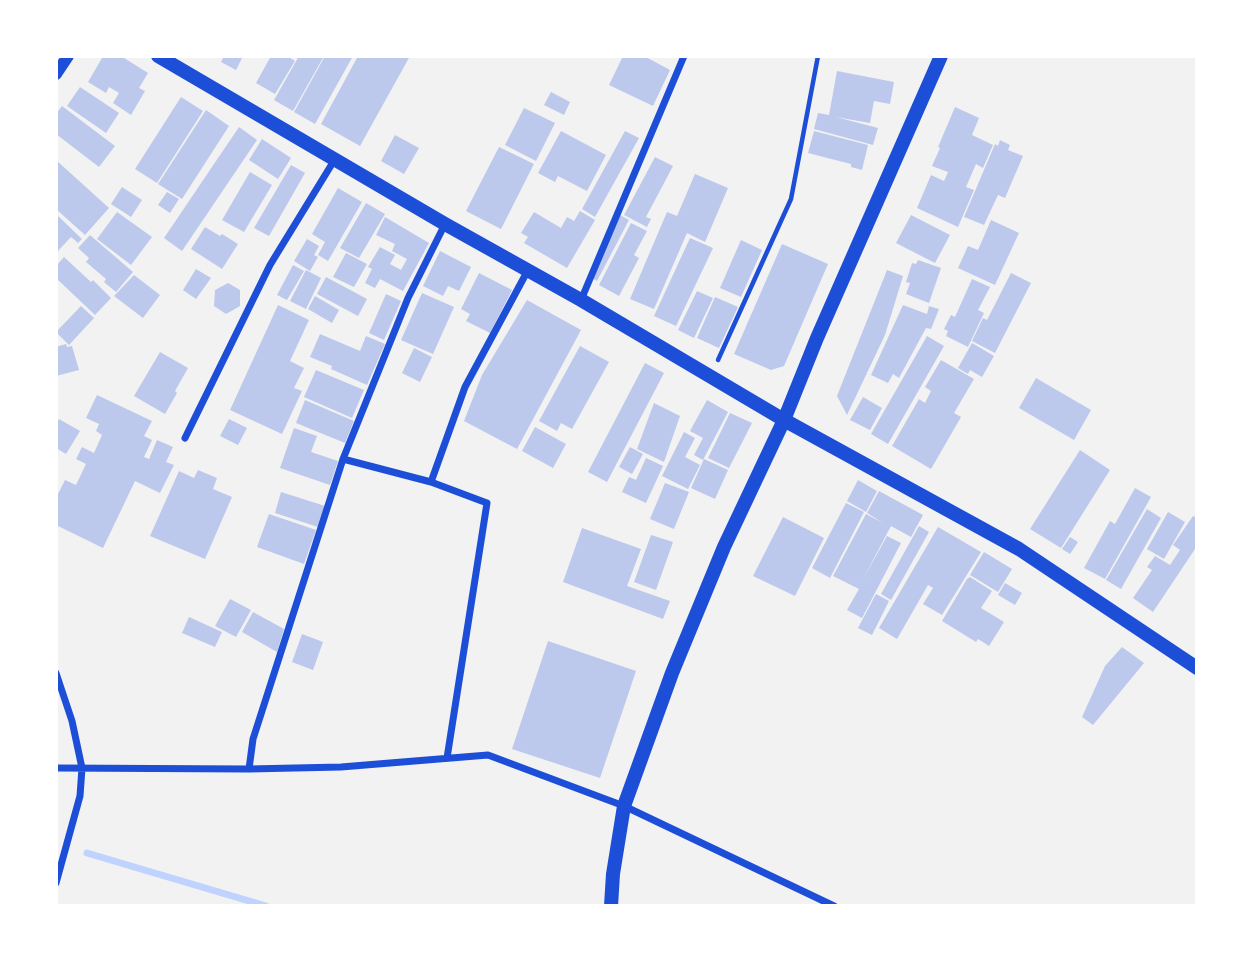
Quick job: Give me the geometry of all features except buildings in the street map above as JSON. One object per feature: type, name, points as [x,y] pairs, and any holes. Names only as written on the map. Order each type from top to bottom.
[{"type":"main road","points":[[158,56],[784,420],[1019,548],[1197,668]]},
{"type":"main road","points":[[611,906],[613,874],[624,806],[672,673],[724,547],[784,420],[817,338],[941,56]]},
{"type":"street","points":[[56,74],[68,56]]},
{"type":"street","points":[[581,300],[684,56]]},
{"type":"street","points":[[185,438],[270,265],[335,159]]},
{"type":"street","points":[[249,769],[253,739],[343,459],[408,298],[445,224]]},
{"type":"street","points":[[431,482],[465,387],[528,270]]},
{"type":"street","points":[[343,459],[431,482],[487,503],[447,758]]},
{"type":"street","points":[[56,673],[72,720],[82,768],[80,796],[56,883]]},
{"type":"street","points":[[56,768],[249,769],[341,766],[488,755],[624,806],[834,906]]},
{"type":"path","points":[[710,376],[791,199],[818,56]]},
{"type":"waterway","points":[[87,853],[266,906]]}]
